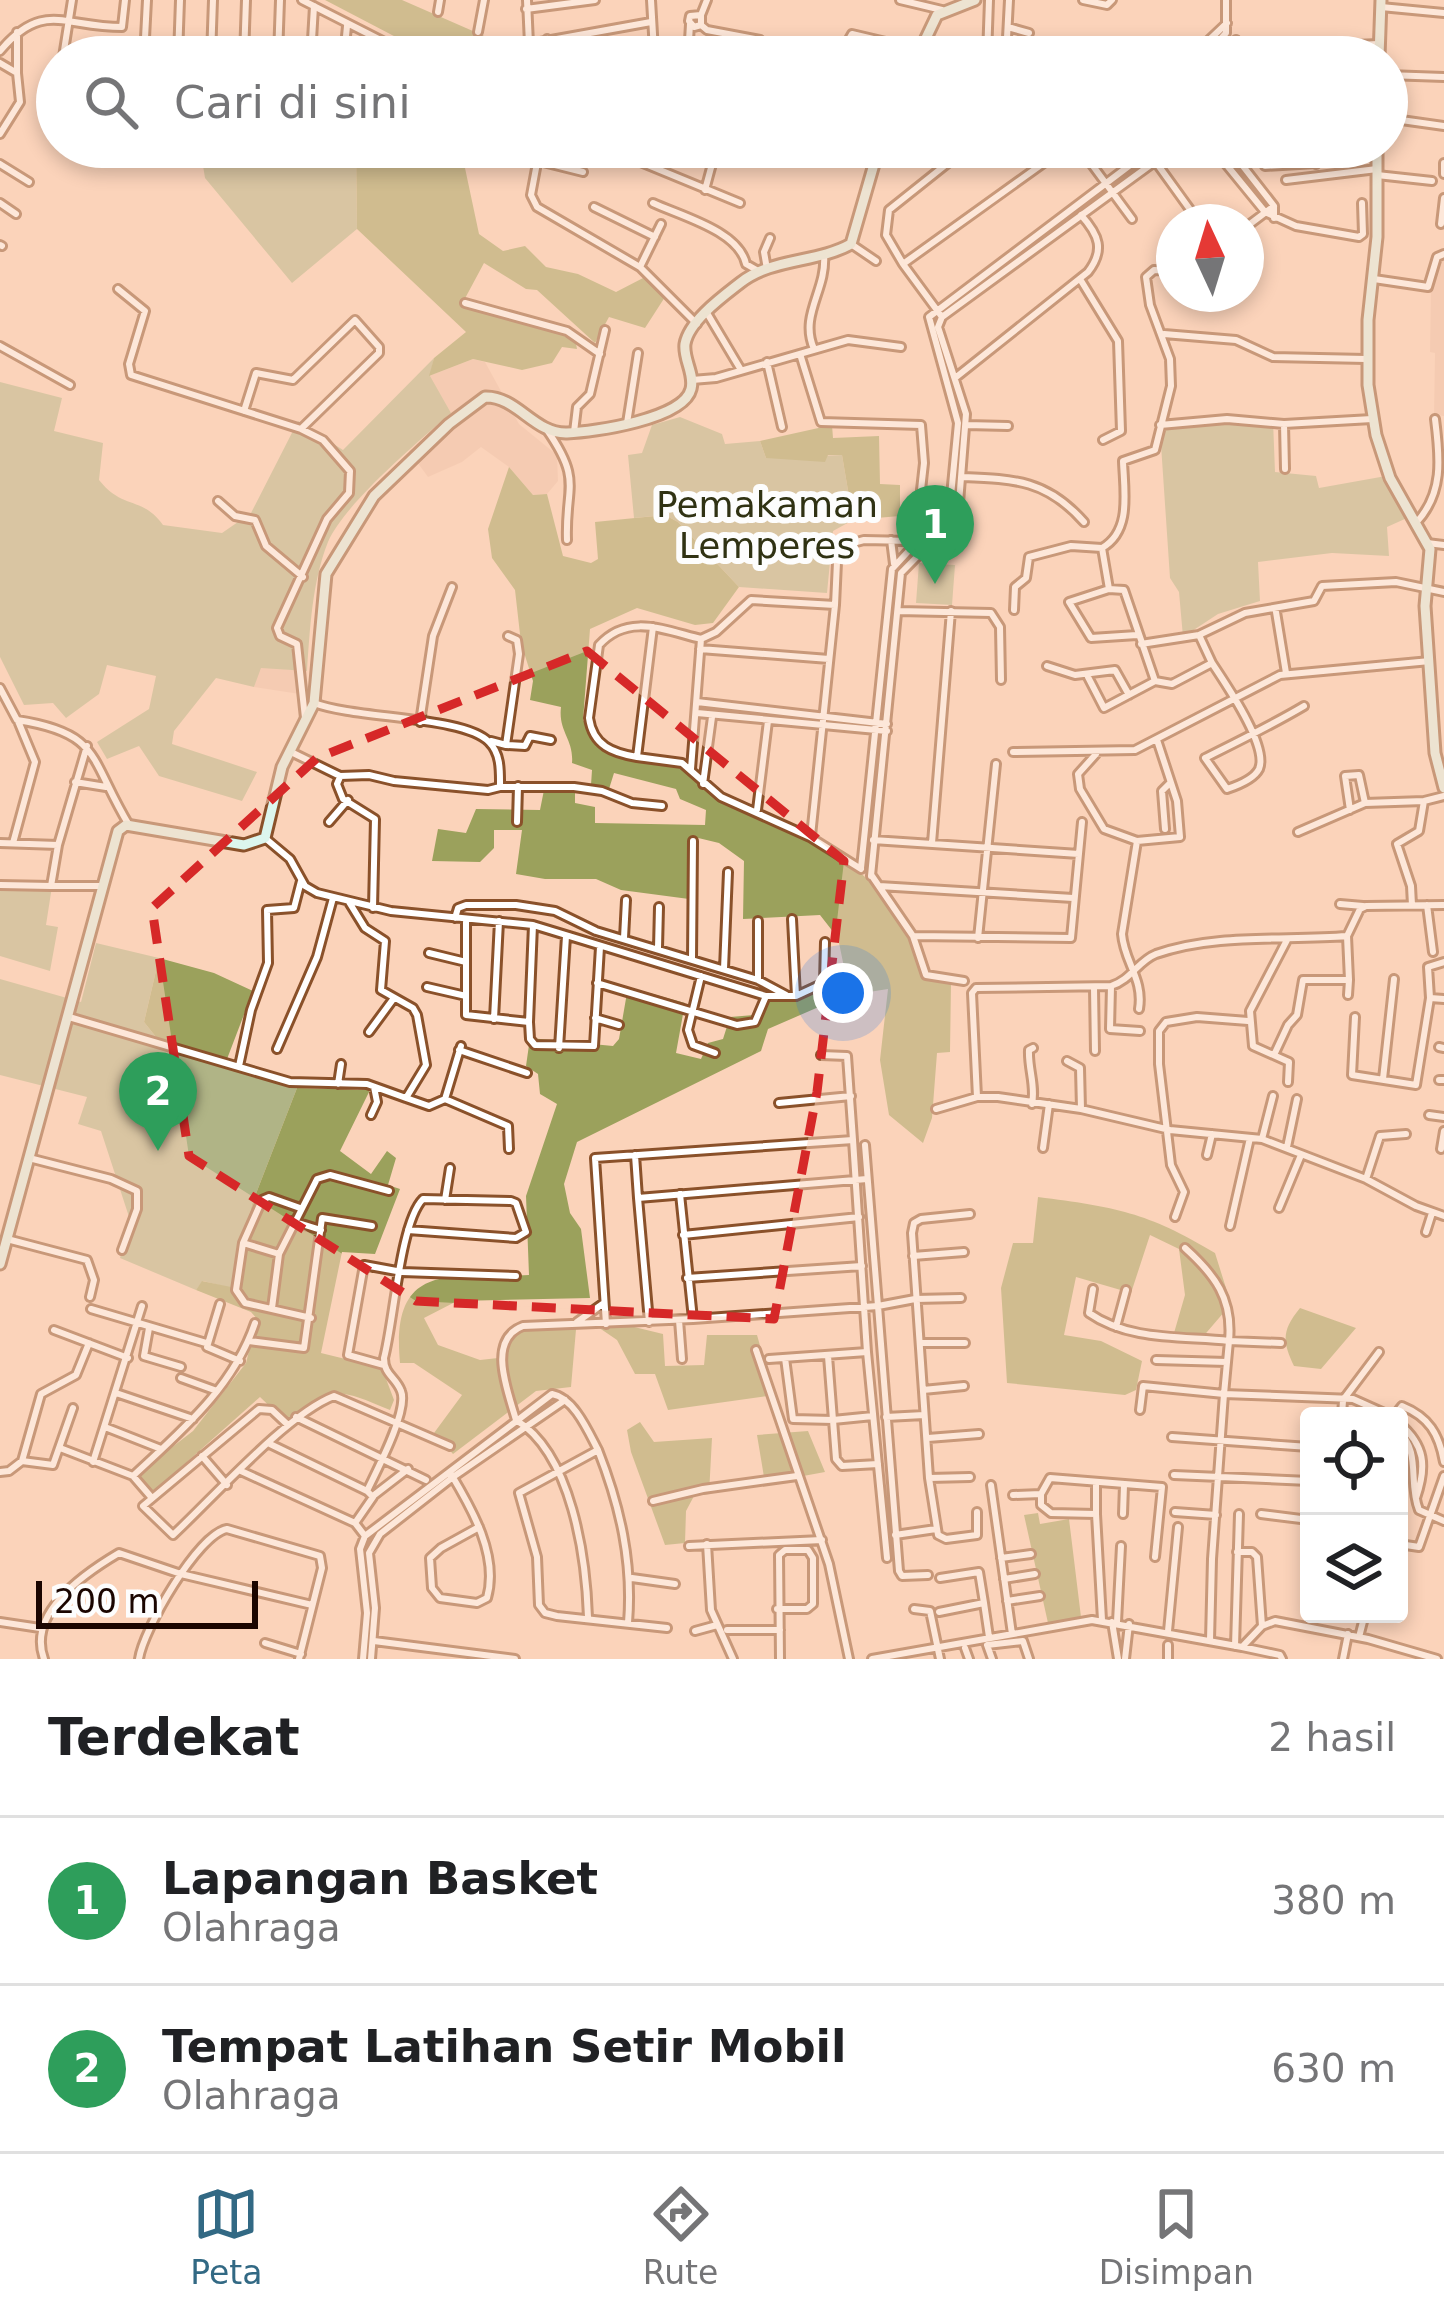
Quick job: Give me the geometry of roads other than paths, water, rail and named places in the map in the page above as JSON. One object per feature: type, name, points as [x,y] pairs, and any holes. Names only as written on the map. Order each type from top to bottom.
[{"type":"street","points":[[66,36],[71,0]]},
{"type":"street","points":[[0,51],[16,28],[41,16],[122,27],[125,0]]},
{"type":"street","points":[[144,36],[147,0]]},
{"type":"street","points":[[179,36],[180,0]]},
{"type":"street","points":[[212,36],[214,0]]},
{"type":"street","points":[[245,36],[246,0]]},
{"type":"street","points":[[279,36],[280,0]]},
{"type":"street","points":[[302,0],[367,36]]},
{"type":"street","points":[[438,12],[440,0]]},
{"type":"street","points":[[478,32],[484,0]]},
{"type":"street","points":[[528,36],[526,4],[595,0]]},
{"type":"street","points":[[651,0],[655,36]]},
{"type":"street","points":[[701,25],[707,0]]},
{"type":"street","points":[[901,0],[942,10],[975,0]]},
{"type":"street","points":[[988,36],[989,0]]},
{"type":"street","points":[[1007,36],[1009,0]]},
{"type":"street","points":[[1083,0],[1107,4],[1112,0]]},
{"type":"street","points":[[1218,36],[1224,28],[1226,0]]},
{"type":"street","points":[[1379,36],[1381,4],[1444,13]]},
{"type":"street","points":[[312,36],[314,6]]},
{"type":"street","points":[[928,36],[942,10]]},
{"type":"street","points":[[689,36],[690,16],[700,15]]},
{"type":"street","points":[[559,36],[651,22]]},
{"type":"street","points":[[690,24],[739,36]]},
{"type":"street","points":[[346,36],[347,26]]},
{"type":"street","points":[[1008,27],[1029,33]]},
{"type":"street","points":[[0,134],[20,102],[16,28]]},
{"type":"street","points":[[1215,36],[1224,28]]},
{"type":"street","points":[[0,63],[17,73]]},
{"type":"street","points":[[1408,76],[1444,77]]},
{"type":"street","points":[[1408,121],[1444,126]]},
{"type":"street","points":[[1444,163],[1444,174]]},
{"type":"street","points":[[0,164],[29,182]]},
{"type":"street","points":[[536,168],[531,195],[537,207],[640,267],[697,324]]},
{"type":"street","points":[[566,168],[583,172]]},
{"type":"street","points":[[653,168],[740,203]]},
{"type":"street","points":[[705,190],[711,168]]},
{"type":"street","points":[[851,244],[873,168]]},
{"type":"street","points":[[942,168],[889,210],[886,236],[942,317]]},
{"type":"street","points":[[903,264],[1037,168]]},
{"type":"street","points":[[1096,168],[1132,219]]},
{"type":"street","points":[[872,876],[902,570],[951,513],[962,477],[966,425],[956,378],[929,317],[1126,168]]},
{"type":"street","points":[[934,326],[1147,168]]},
{"type":"street","points":[[1161,168],[1186,204]]},
{"type":"street","points":[[1229,168],[1258,204]]},
{"type":"street","points":[[1244,168],[1274,206],[1274,218]]},
{"type":"street","points":[[1286,180],[1316,168],[1432,181]]},
{"type":"street","points":[[1298,832],[1365,803],[1424,801],[1444,792],[1435,753],[1424,606],[1427,543],[1390,478],[1372,418],[1367,359],[1377,168]]},
{"type":"street","points":[[1441,224],[1444,198]]},
{"type":"street","points":[[0,203],[16,214]]},
{"type":"street","points":[[653,203],[724,237],[742,252],[747,265],[764,270]]},
{"type":"street","points":[[1274,206],[1264,212],[1296,226],[1359,237],[1363,234],[1363,203]]},
{"type":"street","points":[[594,207],[655,237]]},
{"type":"street","points":[[956,378],[1094,264],[1100,242],[1081,214]]},
{"type":"street","points":[[640,267],[661,224]]},
{"type":"street","points":[[764,270],[770,238]]},
{"type":"street","points":[[545,428],[574,432],[627,423],[657,417],[684,402],[692,380],[686,343],[707,313],[739,283],[764,270],[851,244]]},
{"type":"street","points":[[851,244],[875,261]]},
{"type":"street","points":[[1374,279],[1428,287],[1437,256],[1444,254]]},
{"type":"street","points":[[814,349],[807,324],[824,274],[824,255]]},
{"type":"street","points":[[1014,610],[1015,587],[1026,578],[1029,557],[1072,546],[1102,548],[1114,541],[1122,523],[1124,461],[1155,450],[1171,386],[1164,334],[1150,305],[1147,277],[1156,270]]},
{"type":"street","points":[[1080,279],[1118,341],[1121,431],[1103,440]]},
{"type":"street","points":[[118,289],[146,311],[129,364],[131,375],[301,429],[323,440],[341,458],[352,480],[349,494],[322,528],[277,628],[280,636],[297,644],[302,715],[308,719]]},
{"type":"street","points":[[465,303],[576,336],[600,354]]},
{"type":"street","points":[[707,313],[740,370]]},
{"type":"street","points":[[244,411],[256,373],[293,380],[355,320],[380,352],[301,429]]},
{"type":"street","points":[[894,564],[951,513],[958,423],[934,326]]},
{"type":"street","points":[[574,432],[577,407],[590,394],[604,330]]},
{"type":"street","points":[[1164,334],[1237,340],[1273,357],[1367,359]]},
{"type":"street","points":[[692,380],[848,340],[901,347]]},
{"type":"street","points":[[0,346],[70,385]]},
{"type":"street","points":[[627,423],[638,353]]},
{"type":"street","points":[[800,354],[821,422],[921,425],[924,463],[919,508]]},
{"type":"street","points":[[767,362],[782,427]]},
{"type":"street","points":[[265,838],[278,777],[314,704],[326,574],[374,496],[466,410],[483,398],[495,397],[545,428],[569,471],[572,497],[567,540]]},
{"type":"street","points":[[1160,425],[1372,418]]},
{"type":"street","points":[[1415,524],[1436,495],[1443,469],[1435,418]]},
{"type":"street","points":[[1284,424],[1285,469]]},
{"type":"street","points":[[966,425],[1008,427]]},
{"type":"street","points":[[962,477],[1032,482],[1084,522]]},
{"type":"street","points":[[218,501],[235,516],[255,520],[266,546],[303,577]]},
{"type":"street","points":[[861,868],[894,564],[891,540]]},
{"type":"street","points":[[810,837],[837,562],[842,550],[858,541],[914,542]]},
{"type":"street","points":[[1427,543],[1444,545]]},
{"type":"street","points":[[1102,548],[1109,589]]},
{"type":"street","points":[[1141,644],[1199,635],[1245,613],[1314,602],[1322,586],[1396,582],[1444,592]]},
{"type":"street","points":[[420,722],[434,632],[452,587]]},
{"type":"street","points":[[1137,635],[1091,638],[1069,602],[1109,589],[1124,590],[1155,681]]},
{"type":"street","points":[[835,605],[751,600],[716,632],[701,639],[653,627],[620,628],[603,641],[596,655],[591,730],[611,751],[678,762],[721,797],[757,809],[861,868],[872,876],[913,936],[928,977],[964,981]]},
{"type":"street","points":[[1276,610],[1286,673]]},
{"type":"street","points":[[898,611],[992,614],[1001,635],[1000,680]]},
{"type":"street","points":[[932,843],[951,611]]},
{"type":"street","points":[[638,757],[653,627]]},
{"type":"street","points":[[1199,635],[1252,734],[1260,767],[1228,790],[1204,759],[1252,734],[1304,706]]},
{"type":"street","points":[[506,745],[519,654],[517,640],[508,636]]},
{"type":"street","points":[[691,769],[701,639]]},
{"type":"street","points":[[700,649],[829,658]]},
{"type":"street","points":[[1013,752],[1135,750],[1286,673],[1430,661]]},
{"type":"street","points":[[1088,676],[1103,707],[1155,681],[1172,683],[1212,663]]},
{"type":"street","points":[[1047,666],[1088,676],[1115,670],[1130,695]]},
{"type":"street","points":[[0,688],[35,762],[13,843]]},
{"type":"street","points":[[698,702],[887,727]]},
{"type":"street","points":[[0,709],[9,704]]},
{"type":"street","points":[[314,704],[372,717],[463,728],[506,745],[525,746],[531,735],[550,740]]},
{"type":"street","points":[[697,713],[768,721],[822,719]]},
{"type":"street","points":[[703,784],[712,715]]},
{"type":"street","points":[[17,720],[61,728],[87,746],[129,825]]},
{"type":"street","points":[[757,809],[768,721]]},
{"type":"street","points":[[488,740],[499,759],[500,787]]},
{"type":"street","points":[[1099,752],[1080,770],[1080,789],[1104,830],[1137,841],[1180,837],[1177,802],[1157,740]]},
{"type":"street","points":[[51,886],[87,746]]},
{"type":"street","points":[[290,751],[340,776],[369,775],[488,790],[518,786],[596,790],[632,803],[662,806]]},
{"type":"street","points":[[978,938],[996,764]]},
{"type":"street","points":[[1350,810],[1345,776],[1359,775],[1365,803]]},
{"type":"street","points":[[340,776],[341,797],[375,819],[374,908]]},
{"type":"street","points":[[75,782],[106,787]]},
{"type":"street","points":[[1165,829],[1162,791],[1170,783]]},
{"type":"street","points":[[517,822],[518,786]]},
{"type":"street","points":[[329,822],[349,800]]},
{"type":"street","points":[[1412,905],[1397,844],[1419,831],[1424,801]]},
{"type":"street","points":[[913,936],[1069,939],[1082,822]]},
{"type":"street","points":[[0,1264],[7,1239],[5,1224],[29,1158],[116,834],[129,825],[244,845],[265,838]]},
{"type":"street","points":[[265,838],[290,860],[311,891],[333,898],[374,908],[537,926],[766,996],[792,996],[824,983],[825,942]]},
{"type":"street","points":[[873,840],[1079,854]]},
{"type":"street","points":[[692,958],[693,841]]},
{"type":"street","points":[[1137,841],[1122,934],[1142,989],[1139,1009]]},
{"type":"street","points":[[0,843],[58,845]]},
{"type":"street","points":[[724,969],[728,872]]},
{"type":"street","points":[[238,1066],[269,958],[267,910],[294,908],[302,880]]},
{"type":"street","points":[[0,885],[102,886]]},
{"type":"street","points":[[879,886],[1074,898]]},
{"type":"street","points":[[277,1049],[317,957],[333,898]]},
{"type":"street","points":[[624,938],[626,901]]},
{"type":"street","points":[[349,902],[365,928],[384,939],[380,988],[416,1012],[426,1057],[424,1071],[406,1098]]},
{"type":"street","points":[[455,918],[458,908],[466,904],[545,909],[758,980],[792,996]]},
{"type":"street","points":[[1340,904],[1444,905]]},
{"type":"street","points":[[1427,905],[1433,952]]},
{"type":"street","points":[[658,948],[659,907]]},
{"type":"street","points":[[1348,995],[1347,936],[1360,909],[1366,907]]},
{"type":"street","points":[[545,909],[537,926],[529,1022],[532,1043],[559,1048],[594,1046],[600,946]]},
{"type":"street","points":[[466,919],[468,1017],[529,1022]]},
{"type":"street","points":[[494,1019],[499,920]]},
{"type":"street","points":[[792,920],[792,996]]},
{"type":"street","points":[[758,921],[758,980]]},
{"type":"street","points":[[559,1048],[566,936]]},
{"type":"street","points":[[977,1097],[973,990],[1013,985],[1111,986],[1136,973],[1153,956],[1195,945],[1347,936]]},
{"type":"street","points":[[1287,940],[1248,1022],[1252,1046],[1290,1064],[1288,1082]]},
{"type":"street","points":[[430,953],[466,962]]},
{"type":"street","points":[[1355,1017],[1350,1073],[1416,1084],[1430,998],[1428,967],[1444,962]]},
{"type":"street","points":[[700,976],[690,1042],[715,1053]]},
{"type":"street","points":[[1383,1079],[1394,979]]},
{"type":"street","points":[[1274,1055],[1297,1015],[1303,980],[1348,980]]},
{"type":"street","points":[[597,982],[733,1025],[752,1024],[766,996]]},
{"type":"street","points":[[1111,986],[1110,1030],[1140,1031]]},
{"type":"street","points":[[427,987],[466,996]]},
{"type":"street","points":[[1094,988],[1095,1051]]},
{"type":"street","points":[[369,1032],[394,998]]},
{"type":"street","points":[[1430,998],[1444,999]]},
{"type":"street","points":[[69,1017],[290,1082],[374,1088],[429,1106],[445,1099],[508,1126],[509,1149]]},
{"type":"street","points":[[1175,1217],[1184,1192],[1171,1166],[1159,1031],[1163,1024],[1198,1017],[1248,1022]]},
{"type":"street","points":[[596,1018],[619,1025]]},
{"type":"street","points":[[445,1099],[460,1048],[527,1073]]},
{"type":"street","points":[[1032,1105],[1028,1065],[1033,1048]]},
{"type":"street","points":[[821,1055],[846,1055],[887,1558]]},
{"type":"street","points":[[1067,1061],[1080,1068],[1081,1108]]},
{"type":"street","points":[[338,1085],[341,1064]]},
{"type":"street","points":[[371,1115],[377,1102],[374,1088]]},
{"type":"street","points":[[779,1102],[851,1096]]},
{"type":"street","points":[[1262,1139],[1273,1096]]},
{"type":"street","points":[[936,1108],[977,1097],[1081,1108],[1170,1130],[1262,1139],[1366,1179],[1444,1216]]},
{"type":"street","points":[[1287,1147],[1298,1099]]},
{"type":"street","points":[[1042,1148],[1048,1104]]},
{"type":"street","points":[[1429,1115],[1444,1117]]},
{"type":"street","points":[[1441,1149],[1444,1131]]},
{"type":"street","points":[[1207,1155],[1212,1134]]},
{"type":"street","points":[[1366,1179],[1380,1136],[1406,1134]]},
{"type":"street","points":[[1230,1226],[1250,1138]]},
{"type":"street","points":[[606,1324],[593,1160],[598,1156],[854,1140]]},
{"type":"street","points":[[865,1144],[896,1535],[902,1576],[928,1575]]},
{"type":"street","points":[[635,1154],[649,1322]]},
{"type":"street","points":[[1279,1208],[1301,1155]]},
{"type":"street","points":[[29,1158],[134,1188],[138,1204],[122,1250]]},
{"type":"street","points":[[445,1200],[450,1168]]},
{"type":"street","points":[[272,1308],[279,1254],[292,1221],[322,1175],[389,1190]]},
{"type":"street","points":[[638,1198],[867,1179]]},
{"type":"street","points":[[680,1194],[693,1319]]},
{"type":"street","points":[[300,1208],[265,1197],[243,1243],[237,1295],[245,1304],[310,1318]]},
{"type":"street","points":[[384,1365],[408,1230],[420,1200],[516,1203],[525,1235],[408,1230]]},
{"type":"street","points":[[1426,1232],[1432,1213]]},
{"type":"street","points":[[970,1214],[931,1216],[914,1223],[913,1256],[929,1478],[940,1538],[976,1535],[977,1512]]},
{"type":"street","points":[[249,1341],[302,1349],[326,1215],[372,1226]]},
{"type":"street","points":[[683,1234],[859,1217]]},
{"type":"street","points":[[292,1221],[322,1230]]},
{"type":"street","points":[[7,1239],[87,1260],[94,1280],[90,1297]]},
{"type":"street","points":[[243,1243],[279,1254]]},
{"type":"street","points":[[1185,1248],[1212,1273],[1231,1314],[1210,1640]]},
{"type":"street","points":[[913,1256],[964,1252]]},
{"type":"street","points":[[687,1278],[862,1266]]},
{"type":"street","points":[[355,1522],[402,1405],[401,1390],[384,1365],[347,1352],[362,1268],[516,1276]]},
{"type":"street","points":[[1093,1289],[1089,1313],[1116,1327],[1159,1336],[1281,1343]]},
{"type":"street","points":[[1116,1327],[1126,1290]]},
{"type":"street","points":[[588,1617],[580,1542],[558,1471],[516,1420],[503,1366],[506,1336],[523,1326],[649,1322],[961,1298]]},
{"type":"street","points":[[574,1324],[604,1303]]},
{"type":"street","points":[[206,1343],[220,1304]]},
{"type":"street","points":[[93,1462],[142,1306]]},
{"type":"street","points":[[91,1309],[206,1343],[214,1352],[240,1361]]},
{"type":"street","points":[[679,1320],[682,1359]]},
{"type":"street","points":[[135,1479],[218,1391],[240,1361],[255,1323]]},
{"type":"street","points":[[148,1328],[144,1356],[181,1367]]},
{"type":"street","points":[[54,1330],[128,1358]]},
{"type":"street","points":[[0,1472],[22,1461],[41,1394],[76,1375],[88,1343]]},
{"type":"street","points":[[920,1343],[964,1343]]},
{"type":"street","points":[[756,1350],[822,1540],[848,1659]]},
{"type":"street","points":[[769,1359],[867,1352]]},
{"type":"street","points":[[1343,1407],[1378,1352]]},
{"type":"street","points":[[828,1356],[840,1464],[878,1464]]},
{"type":"street","points":[[784,1358],[793,1419],[873,1416]]},
{"type":"street","points":[[1156,1360],[1227,1362]]},
{"type":"street","points":[[181,1378],[218,1391]]},
{"type":"street","points":[[923,1390],[964,1386]]},
{"type":"street","points":[[1140,1410],[1143,1386],[1353,1399],[1374,1407]]},
{"type":"street","points":[[116,1393],[194,1420]]},
{"type":"street","points":[[367,1659],[374,1641],[369,1553],[380,1534],[552,1394],[561,1395],[586,1425],[615,1495],[632,1578],[628,1623]]},
{"type":"street","points":[[288,1425],[272,1410],[259,1409],[149,1495],[143,1506],[172,1535],[241,1472],[270,1444],[296,1417],[334,1396],[450,1446]]},
{"type":"street","points":[[367,1659],[360,1549],[365,1536],[565,1400]]},
{"type":"street","points":[[22,1461],[53,1465],[73,1408]]},
{"type":"street","points":[[1408,1410],[1436,1432],[1444,1462]]},
{"type":"street","points":[[886,1417],[924,1414]]},
{"type":"street","points":[[296,1417],[426,1480]]},
{"type":"street","points":[[105,1427],[161,1450]]},
{"type":"street","points":[[1408,1432],[1416,1439],[1418,1455],[1415,1501],[1419,1510],[1444,1520]]},
{"type":"street","points":[[927,1438],[979,1434]]},
{"type":"street","points":[[1172,1437],[1300,1446]]},
{"type":"street","points":[[270,1444],[370,1494]]},
{"type":"street","points":[[60,1448],[135,1479],[149,1495]]},
{"type":"street","points":[[598,1450],[525,1486],[518,1497],[537,1557],[538,1605],[557,1616],[667,1628]]},
{"type":"street","points":[[1408,1454],[1418,1455]]},
{"type":"street","points":[[201,1455],[227,1484]]},
{"type":"street","points":[[370,1494],[408,1468]]},
{"type":"street","points":[[241,1472],[355,1522],[365,1536]]},
{"type":"street","points":[[451,1474],[479,1527],[488,1565],[488,1596],[477,1603],[440,1598],[432,1588],[430,1558],[479,1527]]},
{"type":"street","points":[[1174,1474],[1300,1481]]},
{"type":"street","points":[[653,1501],[798,1476]]},
{"type":"street","points":[[1408,1545],[1419,1547],[1444,1476]]},
{"type":"street","points":[[929,1478],[970,1477]]},
{"type":"street","points":[[1096,1514],[1051,1513],[1041,1505],[1041,1494],[1050,1478],[1162,1487],[1155,1557]]},
{"type":"street","points":[[1096,1483],[1110,1621],[1122,1659]]},
{"type":"street","points":[[991,1485],[1012,1634]]},
{"type":"street","points":[[1123,1514],[1124,1485]]},
{"type":"street","points":[[1408,1490],[1416,1491]]},
{"type":"street","points":[[1012,1495],[1041,1494]]},
{"type":"street","points":[[1174,1512],[1216,1515]]},
{"type":"street","points":[[1238,1647],[1239,1514]]},
{"type":"street","points":[[1261,1514],[1300,1519]]},
{"type":"street","points":[[1168,1631],[1178,1527]]},
{"type":"street","points":[[896,1535],[936,1529]]},
{"type":"street","points":[[140,1658],[147,1633],[181,1574],[213,1533],[221,1530],[320,1556],[322,1568],[300,1656],[265,1643]]},
{"type":"street","points":[[689,1546],[822,1540]]},
{"type":"street","points":[[707,1544],[709,1598],[733,1659]]},
{"type":"street","points":[[1110,1621],[1120,1546]]},
{"type":"street","points":[[776,1609],[807,1609],[812,1604],[813,1558],[808,1550],[785,1550],[779,1555],[776,1609],[780,1659]]},
{"type":"street","points":[[1237,1552],[1252,1552],[1257,1557],[1262,1625]]},
{"type":"street","points":[[36,1628],[77,1584],[116,1554],[313,1605]]},
{"type":"street","points":[[1001,1558],[1031,1554]]},
{"type":"street","points":[[940,1578],[979,1572],[989,1639]]},
{"type":"street","points":[[1004,1579],[1035,1574]]},
{"type":"street","points":[[632,1578],[675,1583]]},
{"type":"street","points":[[1007,1601],[1040,1596]]},
{"type":"street","points":[[939,1612],[984,1604]]},
{"type":"street","points":[[914,1609],[930,1611],[940,1659]]},
{"type":"street","points":[[872,1659],[1110,1621],[1282,1659]]},
{"type":"street","points":[[1238,1647],[1262,1625],[1276,1621],[1348,1634],[1437,1659]]},
{"type":"street","points":[[0,1622],[36,1628]]},
{"type":"street","points":[[1359,1637],[1363,1623]]},
{"type":"street","points":[[1122,1659],[1129,1624]]},
{"type":"street","points":[[694,1630],[717,1625]]},
{"type":"street","points":[[36,1628],[44,1659]]},
{"type":"street","points":[[727,1630],[780,1630]]},
{"type":"street","points":[[1343,1659],[1348,1634]]},
{"type":"street","points":[[374,1641],[512,1659]]},
{"type":"street","points":[[992,1659],[987,1646],[1023,1641],[1029,1659]]},
{"type":"street","points":[[1168,1646],[1168,1659]]},
{"type":"street","points":[[964,1648],[969,1659]]},
{"type":"place","name":"Lapangan Basket","points":[[935,584]]},
{"type":"place","name":"Tempat Latihan Setir Mobil","points":[[158,1151]]},
{"type":"park label","name":"Pemakaman Lemperes","points":[[767,524]]}]
